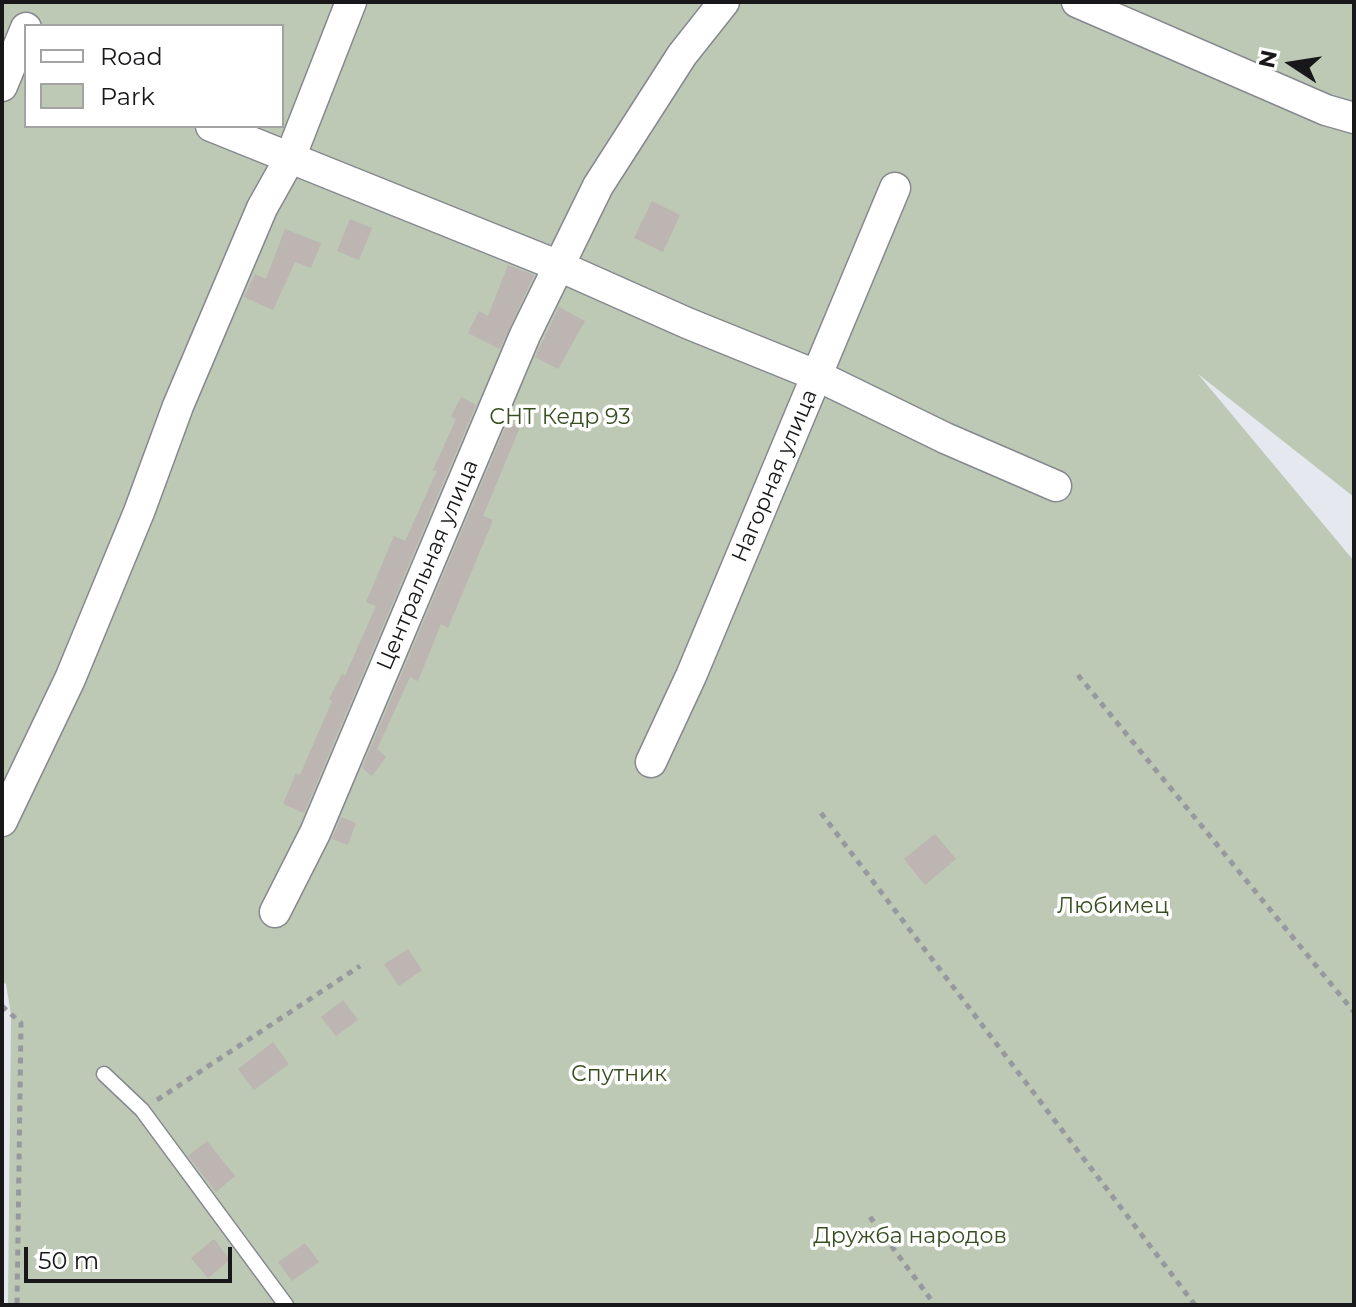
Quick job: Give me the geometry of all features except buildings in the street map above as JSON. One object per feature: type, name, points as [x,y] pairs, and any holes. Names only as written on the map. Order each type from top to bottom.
[{"type":"street","points":[[29,24],[37,2]]},
{"type":"street","points":[[2,821],[70,679],[139,512],[178,406],[262,208],[290,158],[351,2]]},
{"type":"street","name":"Центральная улица","points":[[275,912],[315,833],[519,349],[598,186],[682,55],[724,2]]},
{"type":"street","points":[[1077,2],[1326,110],[1354,118]]},
{"type":"street","points":[[2,86],[24,37]]},
{"type":"street","points":[[216,128],[559,266],[687,323],[818,376],[945,438],[1056,486]]},
{"type":"street","name":"Нагорная улица","points":[[651,762],[697,663],[895,188]]},
{"type":"lane","points":[[104,1074],[142,1110],[286,1305]]},
{"type":"path","points":[[1078,675],[1354,1012]]},
{"type":"path","points":[[821,813],[1195,1305]]},
{"type":"path","points":[[142,1110],[360,966]]},
{"type":"path","points":[[2,1006],[21,1023],[17,1305]]},
{"type":"path","points":[[870,1217],[935,1305]]},
{"type":"green space","points":[[2,2],[1354,2],[1354,497],[1198,374],[1354,561],[1354,1305],[8,1305],[11,1015],[6,984],[2,982]]},
{"type":"park label","name":"СНТ Кедр 93","points":[[560,418]]},
{"type":"park label","name":"Любимец","points":[[1113,907]]},
{"type":"park label","name":"Спутник","points":[[619,1075]]},
{"type":"park label","name":"Дружба народов","points":[[910,1237]]}]
